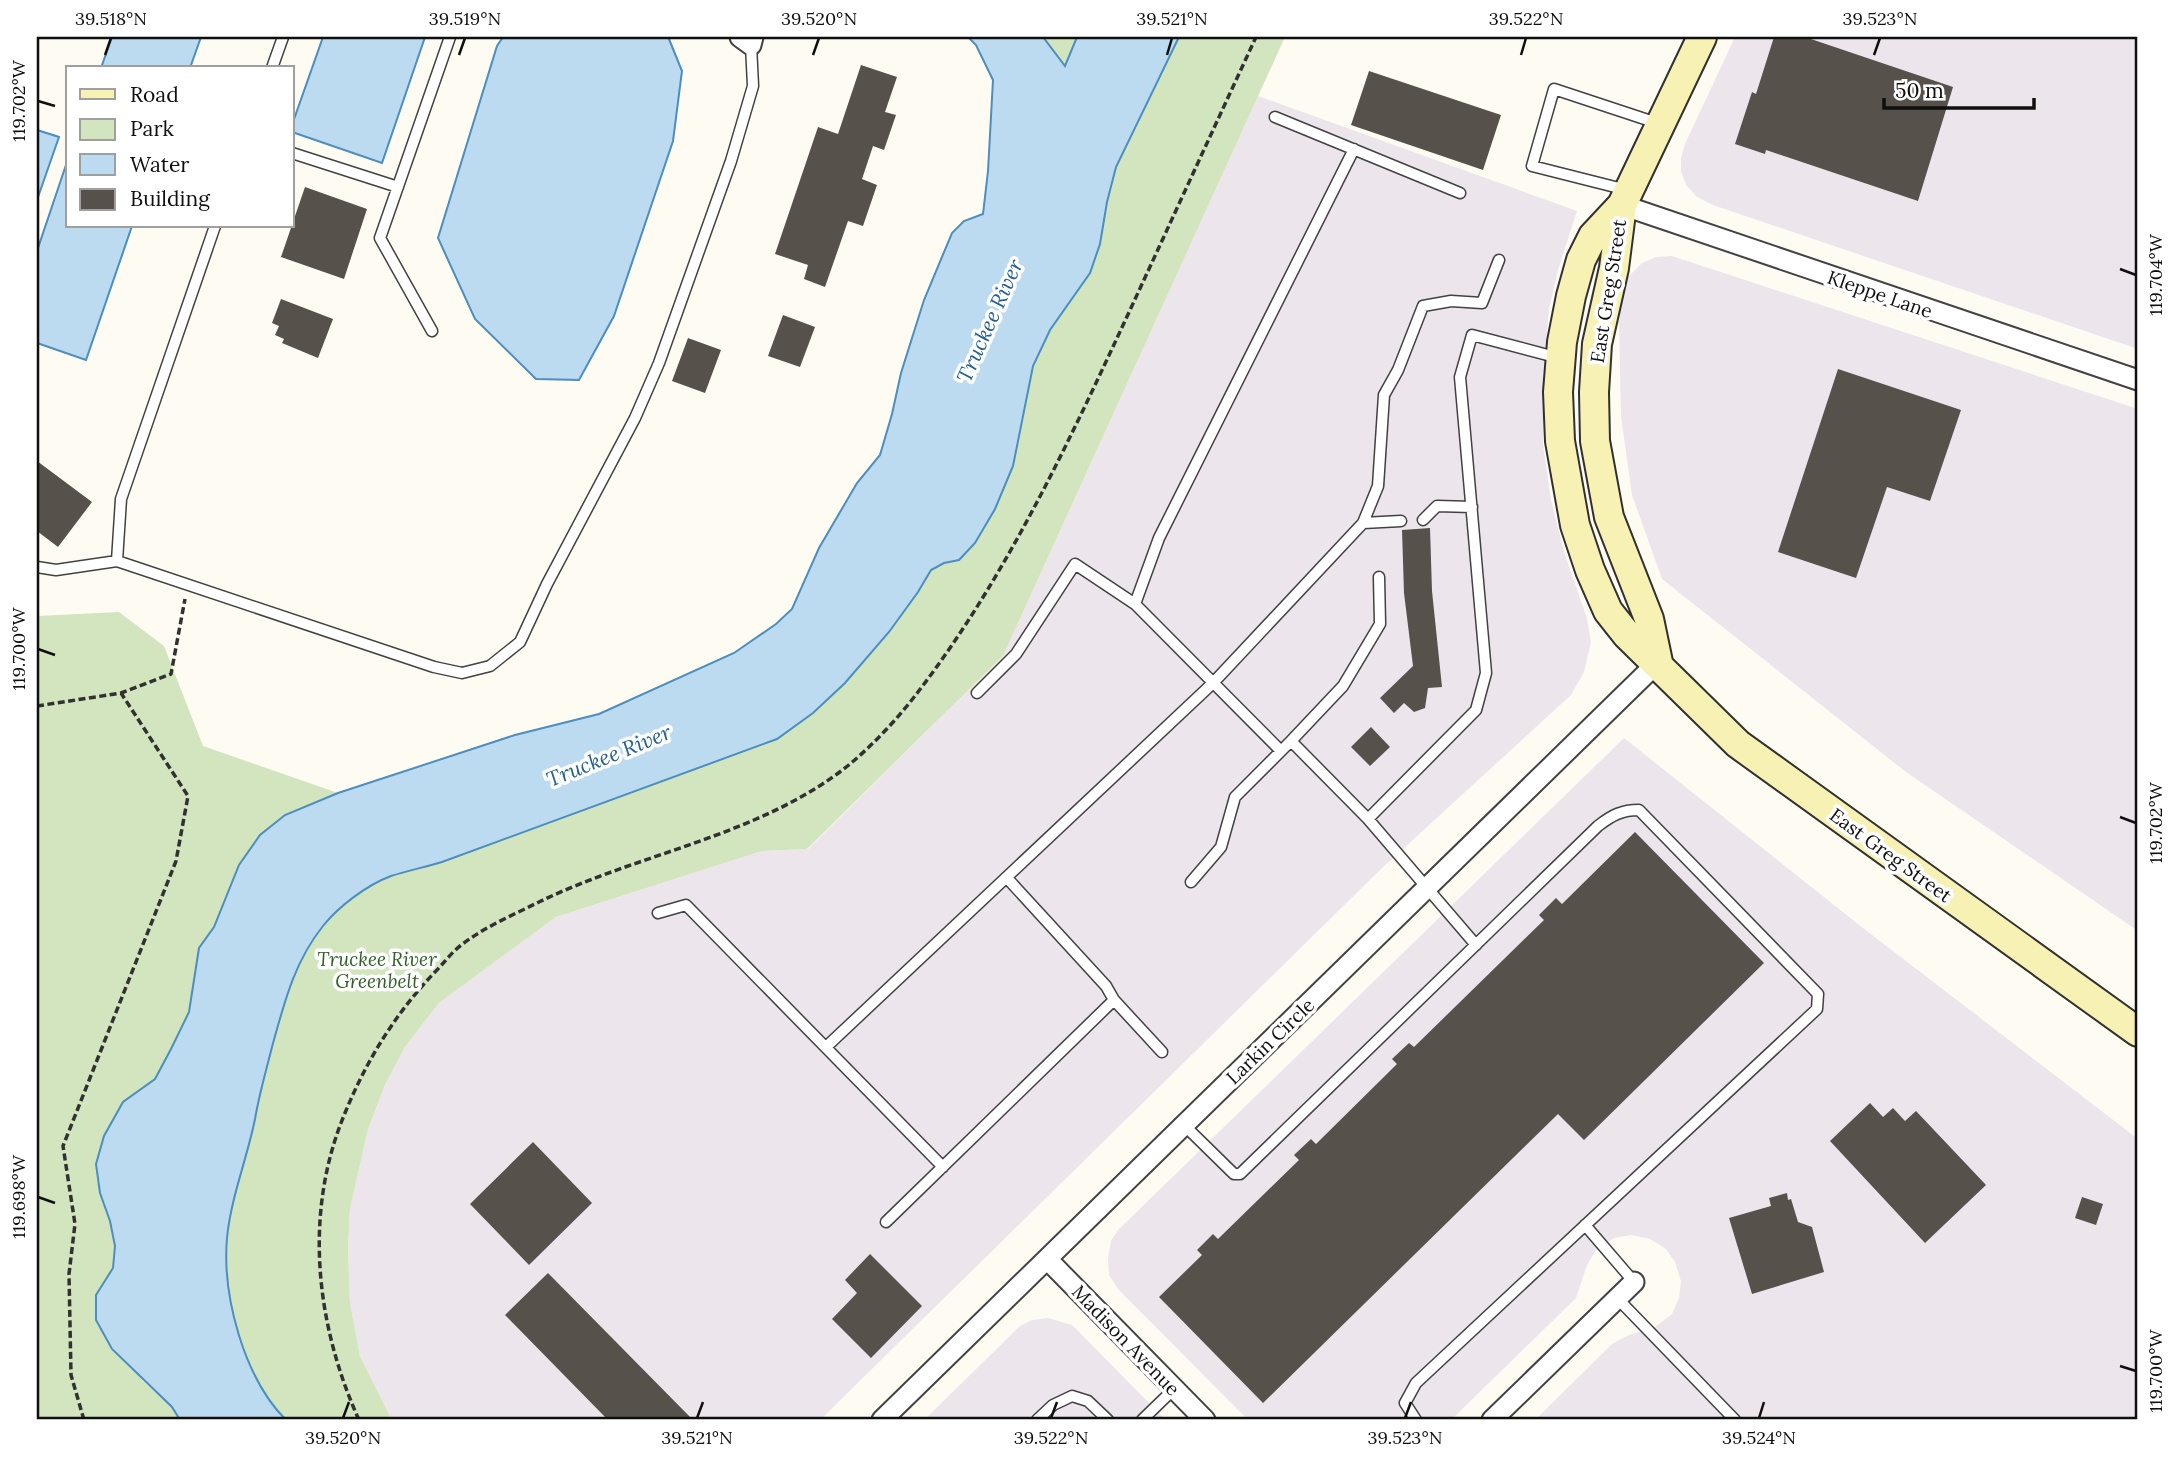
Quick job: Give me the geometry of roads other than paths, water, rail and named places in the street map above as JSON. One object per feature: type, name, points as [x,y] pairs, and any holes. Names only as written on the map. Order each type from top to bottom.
[{"type":"main road","name":"East Greg Street","points":[[1703,37],[1625,198],[1593,236],[1581,260],[1571,296],[1558,392],[1560,441],[1575,525],[1590,570],[1608,611],[1627,635],[1658,662],[1681,689],[1738,744],[2138,1032]]},
{"type":"main road","name":"East Greg Street","points":[[1625,198],[1614,268],[1597,344],[1595,441],[1609,517],[1649,619],[1658,662]]},
{"type":"street","name":"Kleppe Lane","points":[[1625,198],[2138,380]]},
{"type":"street","name":"Larkin Circle","points":[[882,1420],[1658,662]]},
{"type":"street","name":"Madison Avenue","points":[[1047,1259],[1205,1420]]},
{"type":"street","points":[[1492,1420],[1633,1282]]},
{"type":"lane","points":[[273,66],[283,37]]},
{"type":"lane","points":[[432,331],[380,238],[450,37]]},
{"type":"lane","points":[[37,567],[56,570],[117,561],[434,667],[462,673],[490,666],[520,642],[547,584],[635,418],[659,363],[731,160],[753,86],[748,39]]},
{"type":"lane","points":[[1625,198],[1532,166],[1554,89],[1660,124]]},
{"type":"lane","points":[[1275,117],[1460,193]]},
{"type":"lane","points":[[1135,604],[1159,538],[1354,149]]},
{"type":"lane","points":[[294,154],[398,187]]},
{"type":"lane","points":[[117,561],[121,499],[214,228]]},
{"type":"lane","points":[[827,1047],[1213,683],[1363,523],[1378,486],[1384,394],[1398,370],[1423,306],[1451,302],[1482,303],[1499,260]]},
{"type":"lane","points":[[1368,819],[1476,710],[1486,673],[1460,377],[1472,335],[1561,358]]},
{"type":"lane","points":[[1423,520],[1437,506],[1472,507]]},
{"type":"lane","points":[[1363,523],[1401,521]]},
{"type":"lane","points":[[977,693],[1016,653],[1076,564],[1135,604],[1281,751]]},
{"type":"lane","points":[[1191,882],[1221,847],[1235,797],[1343,686],[1380,624],[1379,577]]},
{"type":"lane","points":[[1291,741],[1368,819],[1476,945]]},
{"type":"lane","points":[[1184,1125],[1234,1174],[1240,1174],[1598,826],[1624,810],[1639,810],[1818,994],[1817,1009],[1416,1383],[1405,1403],[1416,1420]]},
{"type":"lane","points":[[1007,877],[1162,1052]]},
{"type":"lane","points":[[658,913],[686,905],[943,1167]]},
{"type":"lane","points":[[886,1222],[1114,1000]]},
{"type":"lane","points":[[1585,1225],[1633,1282]]},
{"type":"lane","points":[[1617,1298],[1735,1420]]},
{"type":"lane","points":[[1142,1420],[1174,1389]]},
{"type":"lane","points":[[1037,1420],[1053,1405],[1072,1396],[1088,1401],[1108,1420]]},
{"type":"water","points":[[112,37],[201,37],[191,66],[102,66]]},
{"type":"water","points":[[323,37],[425,37],[382,163],[294,133],[294,119]]},
{"type":"water","points":[[503,37],[666,37],[682,71],[673,141],[614,316],[579,380],[536,379],[475,319],[438,238],[497,46]]},
{"type":"water","name":"Truckee River","points":[[968,37],[1043,37],[1065,66],[1077,37],[1179,37],[1116,167],[1100,244],[1090,273],[1050,330],[1033,366],[1013,466],[995,509],[975,543],[959,560],[944,563],[931,570],[889,632],[845,683],[813,713],[777,739],[442,862],[391,876],[363,891],[330,918],[304,954],[286,999],[227,1238],[228,1285],[239,1335],[258,1382],[286,1420],[180,1420],[172,1407],[112,1349],[96,1320],[96,1295],[113,1268],[115,1246],[100,1193],[96,1164],[104,1136],[123,1102],[155,1079],[189,1012],[199,948],[214,927],[239,865],[260,835],[285,815],[338,793],[515,735],[599,714],[734,653],[776,624],[792,609],[819,548],[857,483],[880,455],[901,373],[924,300],[952,233],[964,221],[983,214],[993,80],[976,45]]},
{"type":"water","points":[[37,130],[59,137],[37,200]]},
{"type":"water","points":[[66,165],[66,228],[131,228],[86,360],[37,343],[37,251]]},
{"type":"park label","name":"Truckee River Greenbelt","points":[[377,970]]}]
